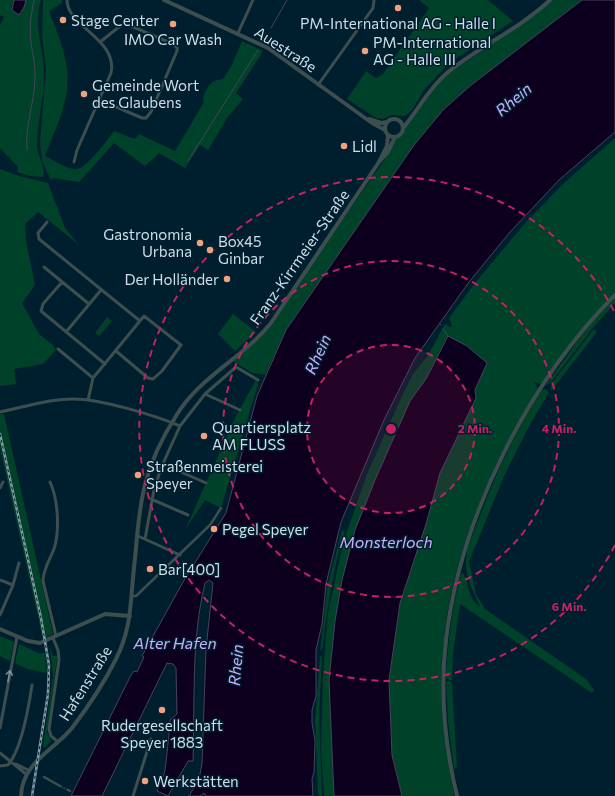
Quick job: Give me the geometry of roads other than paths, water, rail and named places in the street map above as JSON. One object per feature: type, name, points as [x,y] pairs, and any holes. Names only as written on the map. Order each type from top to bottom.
[{"type":"street","points":[[67,0],[71,12],[100,42],[110,55],[112,66],[100,100],[77,150],[74,162]]},
{"type":"street","name":"Auestraße","points":[[164,0],[268,48],[318,85],[385,130]]},
{"type":"street","points":[[238,33],[253,0]]},
{"type":"street","points":[[318,85],[373,8],[374,0]]},
{"type":"street","name":"Franz-Kirrmeier-Straße","points":[[379,162],[388,152],[395,137],[402,134],[403,128],[414,115],[429,92],[447,73],[528,18],[550,0]]},
{"type":"street","points":[[100,42],[124,23],[174,44],[177,48],[151,112],[146,118],[142,118],[100,100]]},
{"type":"street","points":[[400,122],[414,115]]},
{"type":"street","name":"Auestraße","points":[[368,119],[381,123],[388,122]]},
{"type":"street","points":[[395,137],[388,135],[385,130],[388,122],[395,119],[400,122],[403,128]]},
{"type":"street","name":"Franz-Kirrmeier-Straße","points":[[130,616],[145,485],[172,423],[183,405],[195,390],[258,337],[270,324],[379,162],[387,146],[388,135]]},
{"type":"street","points":[[47,222],[38,233],[40,239],[140,321]]},
{"type":"street","points":[[44,267],[90,304]]},
{"type":"street","points":[[62,282],[41,308],[42,312],[105,364]]},
{"type":"street","points":[[66,332],[102,290]]},
{"type":"street","points":[[457,796],[446,732],[444,677],[450,614],[462,561],[490,482],[522,419],[566,353],[615,295]]},
{"type":"street","points":[[88,400],[93,378],[144,316],[181,347],[153,379],[148,378],[116,351]]},
{"type":"street","points":[[58,349],[93,378]]},
{"type":"street","points":[[229,361],[258,380]]},
{"type":"street","points":[[145,538],[151,499],[163,464],[180,426],[205,394],[236,367]]},
{"type":"street","points":[[205,394],[240,410]]},
{"type":"street","points":[[0,412],[56,400],[88,400],[180,426]]},
{"type":"street","points":[[163,464],[206,483]]},
{"type":"street","points":[[0,488],[4,482]]},
{"type":"street","points":[[50,482],[57,515],[58,530],[56,542],[44,574],[43,581],[60,660],[49,729],[51,736],[58,742]]},
{"type":"street","points":[[151,499],[188,515]]},
{"type":"street","points":[[132,596],[136,596],[180,555],[210,525],[221,508]]},
{"type":"street","points":[[138,536],[180,555]]},
{"type":"street","points":[[0,615],[13,586],[19,563]]},
{"type":"street","points":[[0,580],[13,586]]},
{"type":"street","points":[[0,629],[17,637],[36,643],[55,637],[105,614],[130,616]]},
{"type":"street","name":"Hafenstraße","points":[[27,772],[71,729],[109,672],[126,635],[130,616]]},
{"type":"street","points":[[0,728],[17,637]]},
{"type":"street","points":[[0,766],[8,765],[11,761],[26,722],[32,685]]},
{"type":"street","points":[[133,796],[151,739]]},
{"type":"street","points":[[0,753],[27,772],[21,796]]},
{"type":"street","points":[[44,777],[60,786]]},
{"type":"water","points":[[14,0],[26,0],[19,15],[12,10]]},
{"type":"water","points":[[582,0],[615,0],[615,132],[560,179],[510,232],[469,282],[415,358],[384,420],[341,522],[326,584],[322,624],[316,650],[316,696],[312,710],[312,723],[315,741],[314,772],[312,779],[313,796],[206,796],[204,793],[200,796],[189,796],[199,779],[202,764],[206,649],[213,583],[209,580],[205,583],[201,605],[194,671],[193,761],[188,761],[168,796],[157,791],[165,770],[170,720],[177,714],[176,668],[173,664],[167,663],[102,796],[71,796],[131,675],[134,671],[137,672],[144,657],[142,656],[183,582],[226,513],[257,396],[286,330],[414,145],[443,110],[470,86]]},
{"type":"water","name":"Monsterloch","points":[[448,336],[467,346],[487,363],[475,390],[476,398],[440,473],[426,524],[400,603],[389,680],[392,755],[402,796],[334,796],[329,680],[335,621],[342,580],[355,530],[375,480],[410,401],[426,379]]},
{"type":"waterway","points":[[27,150],[27,132],[35,80],[35,66],[30,32],[34,0]]},
{"type":"waterway","points":[[271,28],[287,0]]},
{"type":"waterway","points":[[188,161],[258,50]]},
{"type":"waterway","points":[[443,329],[448,336]]},
{"type":"tunnel","points":[[60,786],[68,790]]},
{"type":"railway","points":[[0,434],[41,618],[49,665],[48,694],[32,796]]},
{"type":"place","name":"PM-International AG - Halle I","points":[[398,8]]},
{"type":"place","name":"Stage Center","points":[[63,20]]},
{"type":"place","name":"IMO Car Wash","points":[[173,24]]},
{"type":"place","name":"PM-International AG - Halle III","points":[[365,51]]},
{"type":"place","name":"Gemeinde Wort des Glaubens","points":[[84,94]]},
{"type":"place","name":"Lidl","points":[[344,146]]},
{"type":"place","name":"Gastronomia Urbana","points":[[200,243]]},
{"type":"place","name":"Box45 Ginbar","points":[[210,250]]},
{"type":"place","name":"Der Holländer","points":[[227,279]]},
{"type":"place","name":"Quartiersplatz AM FLUSS","points":[[204,436]]},
{"type":"place","name":"Straßenmeisterei Speyer","points":[[138,475]]},
{"type":"place","name":"Pegel Speyer","points":[[214,529]]},
{"type":"place","name":"Bar[400]","points":[[150,569]]},
{"type":"place","name":"Rudergesellschaft Speyer 1883","points":[[162,710]]},
{"type":"place","name":"Werkstätten","points":[[145,781]]},
{"type":"water label","name":"Rhein","points":[[513,99]]},
{"type":"water label","name":"Rhein","points":[[317,354]]},
{"type":"water label","name":"Alter Hafen","points":[[175,642]]},
{"type":"water label","name":"Rhein","points":[[235,665]]}]
